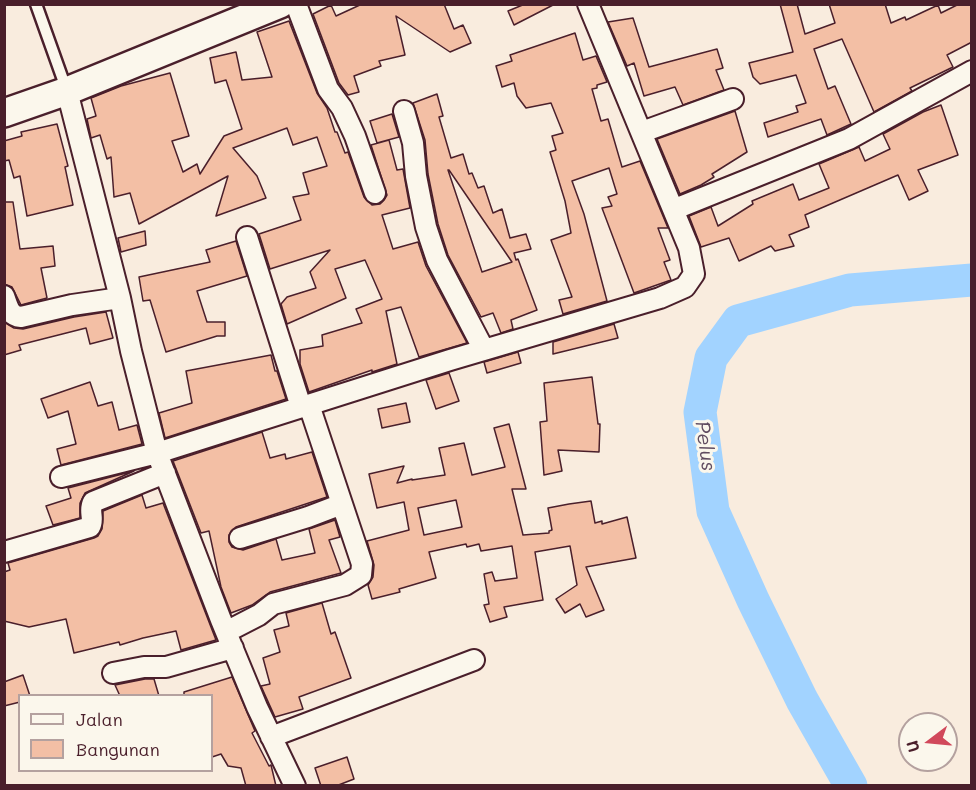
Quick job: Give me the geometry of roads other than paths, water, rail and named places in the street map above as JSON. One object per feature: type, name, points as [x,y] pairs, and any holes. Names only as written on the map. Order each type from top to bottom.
[{"type":"street","points":[[4,113],[67,91],[280,4]]},
{"type":"street","points":[[296,4],[328,89],[342,108],[355,136],[375,193]]},
{"type":"street","points":[[61,477],[157,453],[484,350],[660,298],[685,287],[694,274],[689,248],[675,209],[588,4]]},
{"type":"street","points":[[675,209],[849,139],[972,71]]},
{"type":"street","points":[[67,91],[157,453],[229,640],[295,786]]},
{"type":"street","points":[[642,132],[733,99]]},
{"type":"street","points":[[404,111],[413,143],[416,176],[426,227],[437,260],[484,350]]},
{"type":"street","points":[[113,673],[144,667],[166,667],[229,640],[273,604],[345,585],[361,575],[362,564],[342,504],[305,406],[247,237]]},
{"type":"street","points":[[4,296],[9,311],[16,316],[120,298]]},
{"type":"street","points":[[4,552],[90,527],[93,522],[90,507],[93,502],[165,473]]},
{"type":"street","points":[[240,538],[342,504]]},
{"type":"street","points":[[271,737],[474,660]]},
{"type":"lane","points":[[36,4],[67,91]]},
{"type":"waterway","name":"Pelus","points":[[851,786],[802,700],[713,511],[700,412],[711,358],[738,321],[850,290],[972,280]]}]
